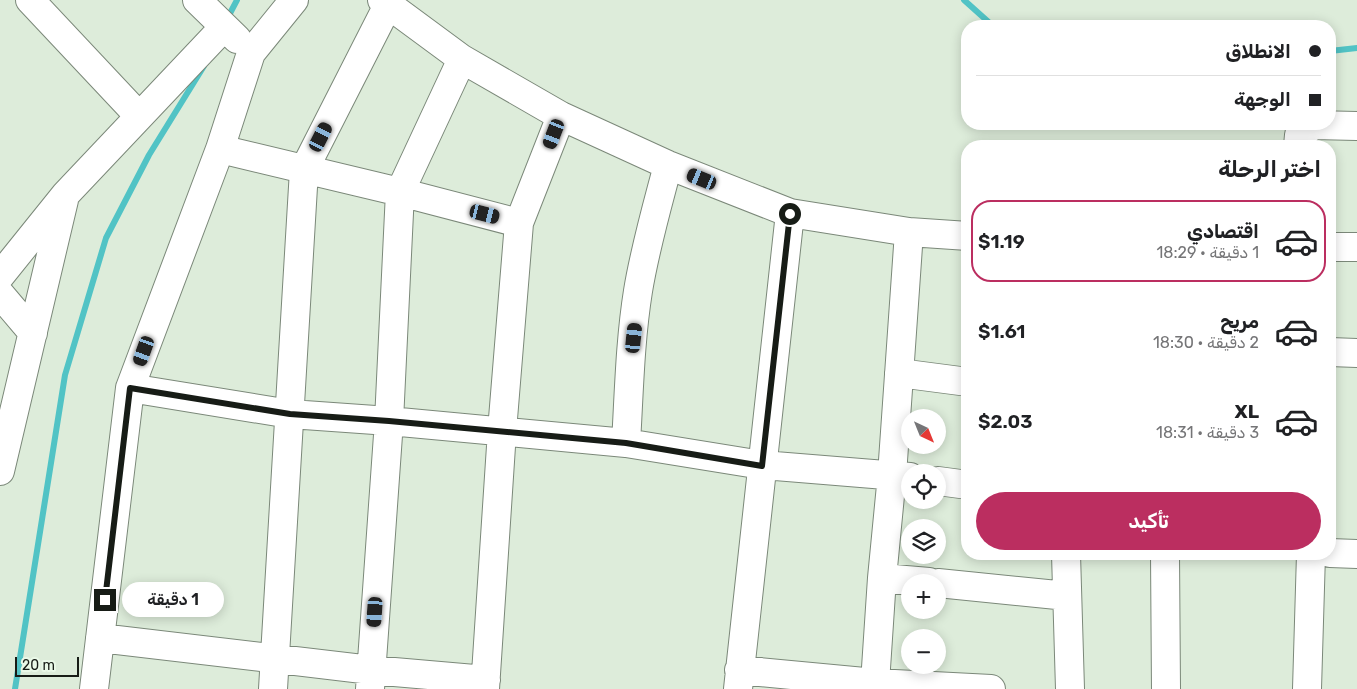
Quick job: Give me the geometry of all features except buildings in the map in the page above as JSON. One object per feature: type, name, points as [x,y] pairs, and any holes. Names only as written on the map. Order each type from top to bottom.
[{"type":"street","points":[[30,0],[139,116]]},
{"type":"street","points":[[0,276],[66,194],[223,30],[294,0]]},
{"type":"street","points":[[273,689],[304,170],[385,2],[462,59],[561,116],[668,165],[790,214],[909,232],[961,236]]},
{"type":"street","points":[[94,689],[130,388],[220,149],[223,30]]},
{"type":"street","points":[[370,679],[389,421],[400,192],[462,59]]},
{"type":"street","points":[[100,638],[275,657],[370,679],[485,684],[502,431],[519,223],[561,116]]},
{"type":"street","points":[[1336,126],[1357,126]]},
{"type":"street","points":[[1299,140],[1299,135],[1306,130]]},
{"type":"street","points":[[220,149],[400,192],[519,223]]},
{"type":"street","points":[[626,443],[638,293],[648,238],[668,165]]},
{"type":"street","points":[[0,471],[66,194]]},
{"type":"street","points":[[790,214],[738,680],[875,683],[991,689]]},
{"type":"street","points":[[875,683],[882,578],[901,476],[899,373],[909,232]]},
{"type":"street","points":[[1336,247],[1357,247]]},
{"type":"street","points":[[0,294],[33,333]]},
{"type":"street","points":[[1336,352],[1357,353]]},
{"type":"street","points":[[899,373],[961,381]]},
{"type":"street","points":[[130,388],[290,414],[389,421],[626,443],[762,466],[901,476]]},
{"type":"street","points":[[946,482],[961,484]]},
{"type":"street","points":[[1336,553],[1357,554]]},
{"type":"street","points":[[1066,560],[1070,689]]},
{"type":"street","points":[[1165,560],[1166,689]]},
{"type":"street","points":[[1307,689],[1311,560]]},
{"type":"street","points":[[882,578],[901,580]]},
{"type":"street","points":[[946,584],[1067,596]]},
{"type":"waterway","points":[[227,19],[237,0]]},
{"type":"waterway","points":[[964,0],[986,20]]},
{"type":"waterway","points":[[1336,50],[1357,48]]},
{"type":"waterway","points":[[15,689],[65,375],[106,238],[149,155],[204,66]]},
{"type":"route","points":[[105,600],[130,388],[290,414],[389,421],[626,443],[762,466],[790,214]]}]
